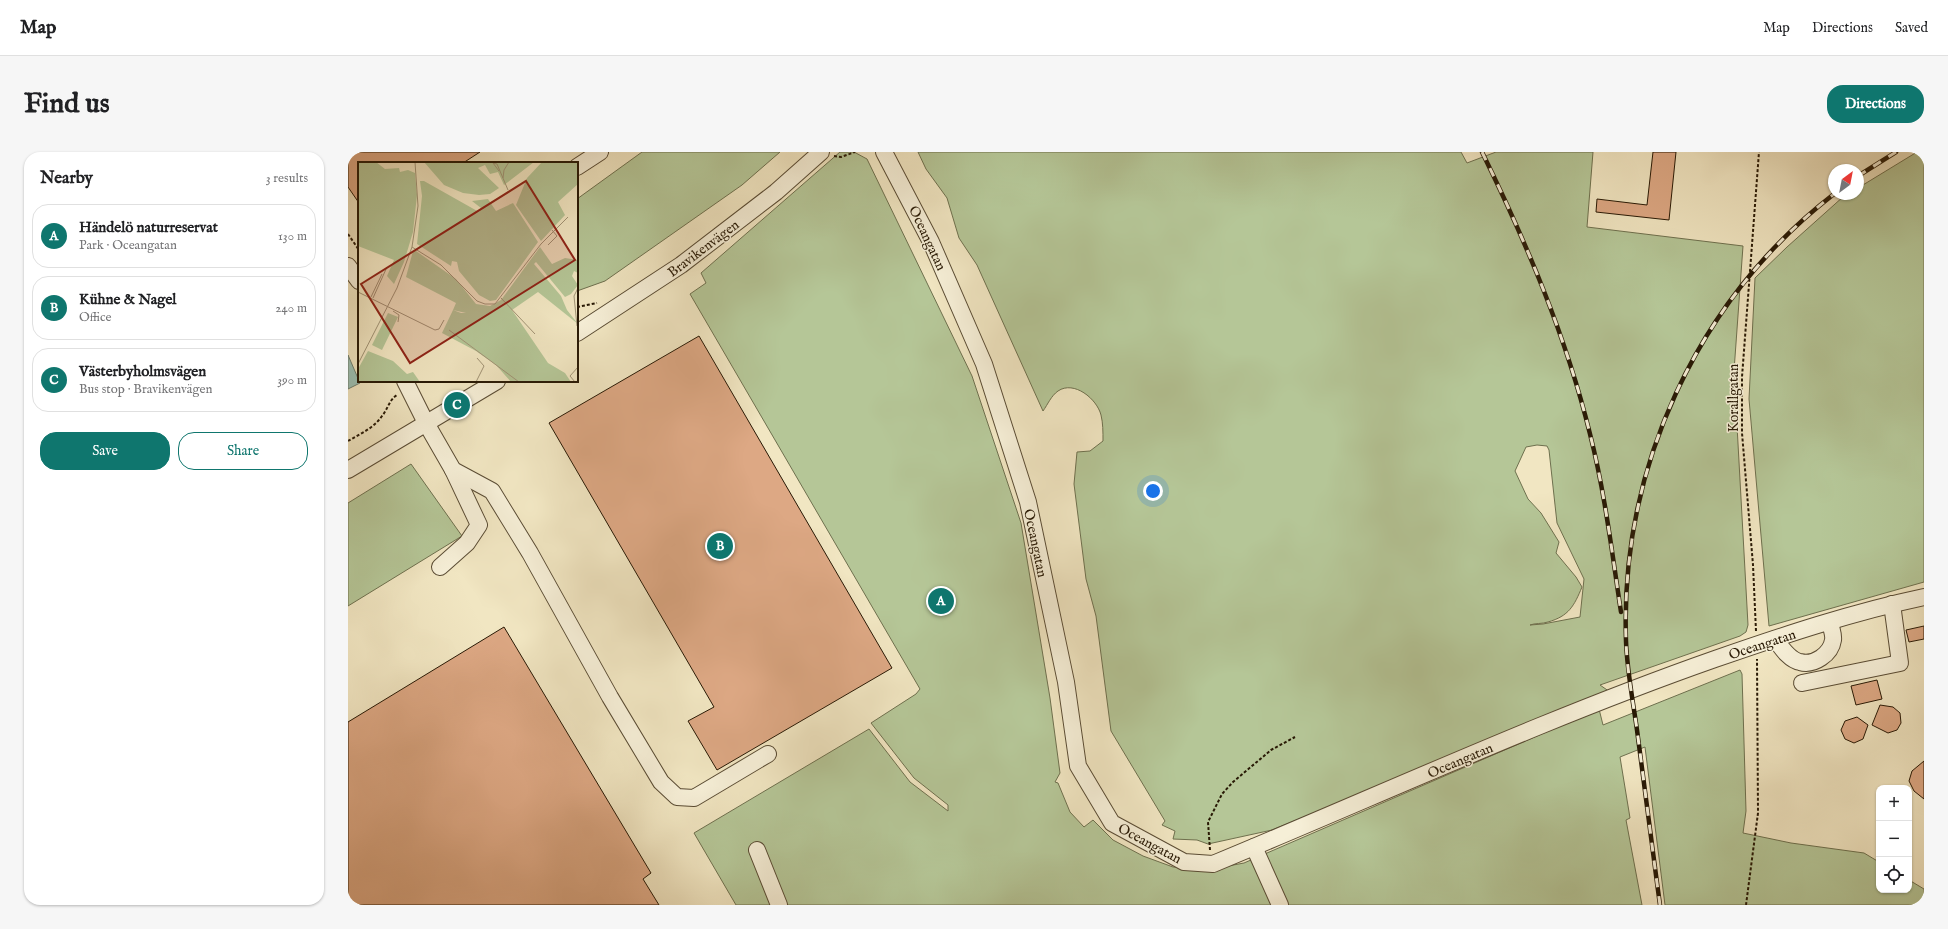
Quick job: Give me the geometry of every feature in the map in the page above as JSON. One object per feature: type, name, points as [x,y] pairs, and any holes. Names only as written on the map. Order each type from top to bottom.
[{"type":"street","points":[[578,166],[600,152]]},
{"type":"street","name":"Bravikenvägen","points":[[578,332],[682,266],[770,196],[821,152]]},
{"type":"street","name":"Oceangatan","points":[[884,152],[931,242],[989,378],[1028,502],[1066,682],[1078,766],[1112,823],[1184,862],[1213,864],[1611,696],[1757,644],[1892,604],[1924,597]]},
{"type":"street","points":[[348,266],[358,280]]},
{"type":"street","points":[[348,470],[495,382]]},
{"type":"street","points":[[406,384],[453,470],[479,524],[467,543],[440,567]]},
{"type":"street","points":[[453,470],[492,491],[530,553],[610,697],[661,782],[677,797],[694,798],[768,754]]},
{"type":"street","points":[[1802,683],[1900,663],[1892,604]]},
{"type":"street","points":[[1775,639],[1789,656],[1800,663],[1816,661],[1830,650],[1834,639],[1830,622]]},
{"type":"street","points":[[1254,847],[1280,905]]},
{"type":"street","points":[[757,850],[779,905]]},
{"type":"path","points":[[831,152],[835,156],[841,157],[855,152]]},
{"type":"path","name":"Korallgatan","points":[[1746,905],[1758,813],[1757,644],[1753,565],[1742,433],[1742,377],[1759,152]]},
{"type":"path","points":[[348,234],[358,249]]},
{"type":"path","points":[[348,441],[372,427],[382,416],[392,397],[406,384]]},
{"type":"path","points":[[1213,864],[1208,834],[1208,822],[1222,794],[1233,782],[1271,750],[1295,737]]},
{"type":"green space","points":[[642,152],[780,152],[742,185],[605,281],[578,291],[578,198]]},
{"type":"green space","points":[[840,152],[854,152],[867,159],[972,376],[1021,523],[1050,698],[1060,773],[1055,782],[1058,783],[1070,812],[1084,827],[1093,820],[1113,840],[1143,856],[1173,867],[1212,869],[1244,863],[1599,709],[1603,725],[1740,670],[1742,674],[1746,811],[1743,833],[1791,843],[1864,853],[1876,860],[1876,893],[1912,893],[1912,882],[1924,889],[1924,905],[1665,905],[1645,747],[1620,757],[1630,818],[1626,820],[1642,905],[736,905],[694,833],[869,729],[910,782],[948,811],[948,805],[914,778],[871,723],[916,694],[920,689],[690,294],[706,283],[701,273]]},
{"type":"green space","points":[[918,152],[1461,152],[1467,163],[1496,152],[1593,152],[1587,227],[1743,246],[1734,371],[1748,625],[1746,632],[1740,636],[1600,685],[1610,692],[1272,830],[1208,844],[1197,840],[1173,839],[1175,831],[1162,825],[1165,821],[1111,731],[1096,616],[1086,579],[1074,484],[1077,452],[1090,451],[1103,441],[1103,424],[1099,409],[1090,397],[1084,393],[1071,388],[1064,388],[1058,391],[1051,398],[1043,411],[977,265],[959,238],[947,198],[926,169]],"holes":[[[1537,445],[1547,446],[1549,450],[1557,523],[1584,579],[1580,617],[1543,624],[1530,625],[1548,622],[1561,617],[1573,605],[1582,587],[1576,577],[1556,553],[1559,542],[1541,513],[1528,499],[1515,471],[1526,447]]]},
{"type":"green space","points":[[1917,152],[1924,152],[1924,582],[1769,626],[1749,399],[1755,278],[1840,200],[1864,200],[1864,184]]},
{"type":"green space","points":[[411,464],[462,536],[348,606],[348,503]]},
{"type":"water","points":[[348,355],[358,378],[358,382],[360,383],[348,389]]},
{"type":"building","points":[[348,152],[480,152],[465,162],[358,162],[358,202],[348,187]]},
{"type":"building","points":[[1653,152],[1676,152],[1669,220],[1596,212],[1597,199],[1647,205]]},
{"type":"building","points":[[699,336],[892,668],[717,770],[688,721],[714,707],[549,423]]},
{"type":"building","points":[[1924,626],[1924,639],[1909,642],[1906,630]]},
{"type":"building","points":[[504,627],[651,873],[643,879],[659,905],[351,905],[348,899],[348,722]]},
{"type":"building","points":[[1877,680],[1882,699],[1856,705],[1851,686]]},
{"type":"building","points":[[1880,705],[1893,707],[1900,713],[1901,723],[1897,730],[1888,733],[1872,725]]},
{"type":"building","points":[[1857,717],[1868,725],[1863,739],[1854,743],[1845,739],[1841,730],[1845,721]]},
{"type":"building","points":[[1924,761],[1924,799],[1914,791],[1909,781],[1912,771]]},
{"type":"railway","points":[[1482,152],[1514,220],[1544,290],[1580,397],[1600,478],[1621,612]]},
{"type":"railway","points":[[1864,172],[1896,152]]},
{"type":"railway","points":[[1660,905],[1629,675],[1626,641],[1628,576],[1637,513],[1653,451],[1676,392],[1706,336],[1743,284],[1785,237],[1828,199]]},
{"type":"railway","points":[[348,899],[351,905]]},
{"type":"place","name":"Västerbyholmsvägen","points":[[457,405]]},
{"type":"place","name":"Kühne & Nagel","points":[[720,546]]},
{"type":"place","name":"Händelö naturreservat","points":[[941,601]]}]
